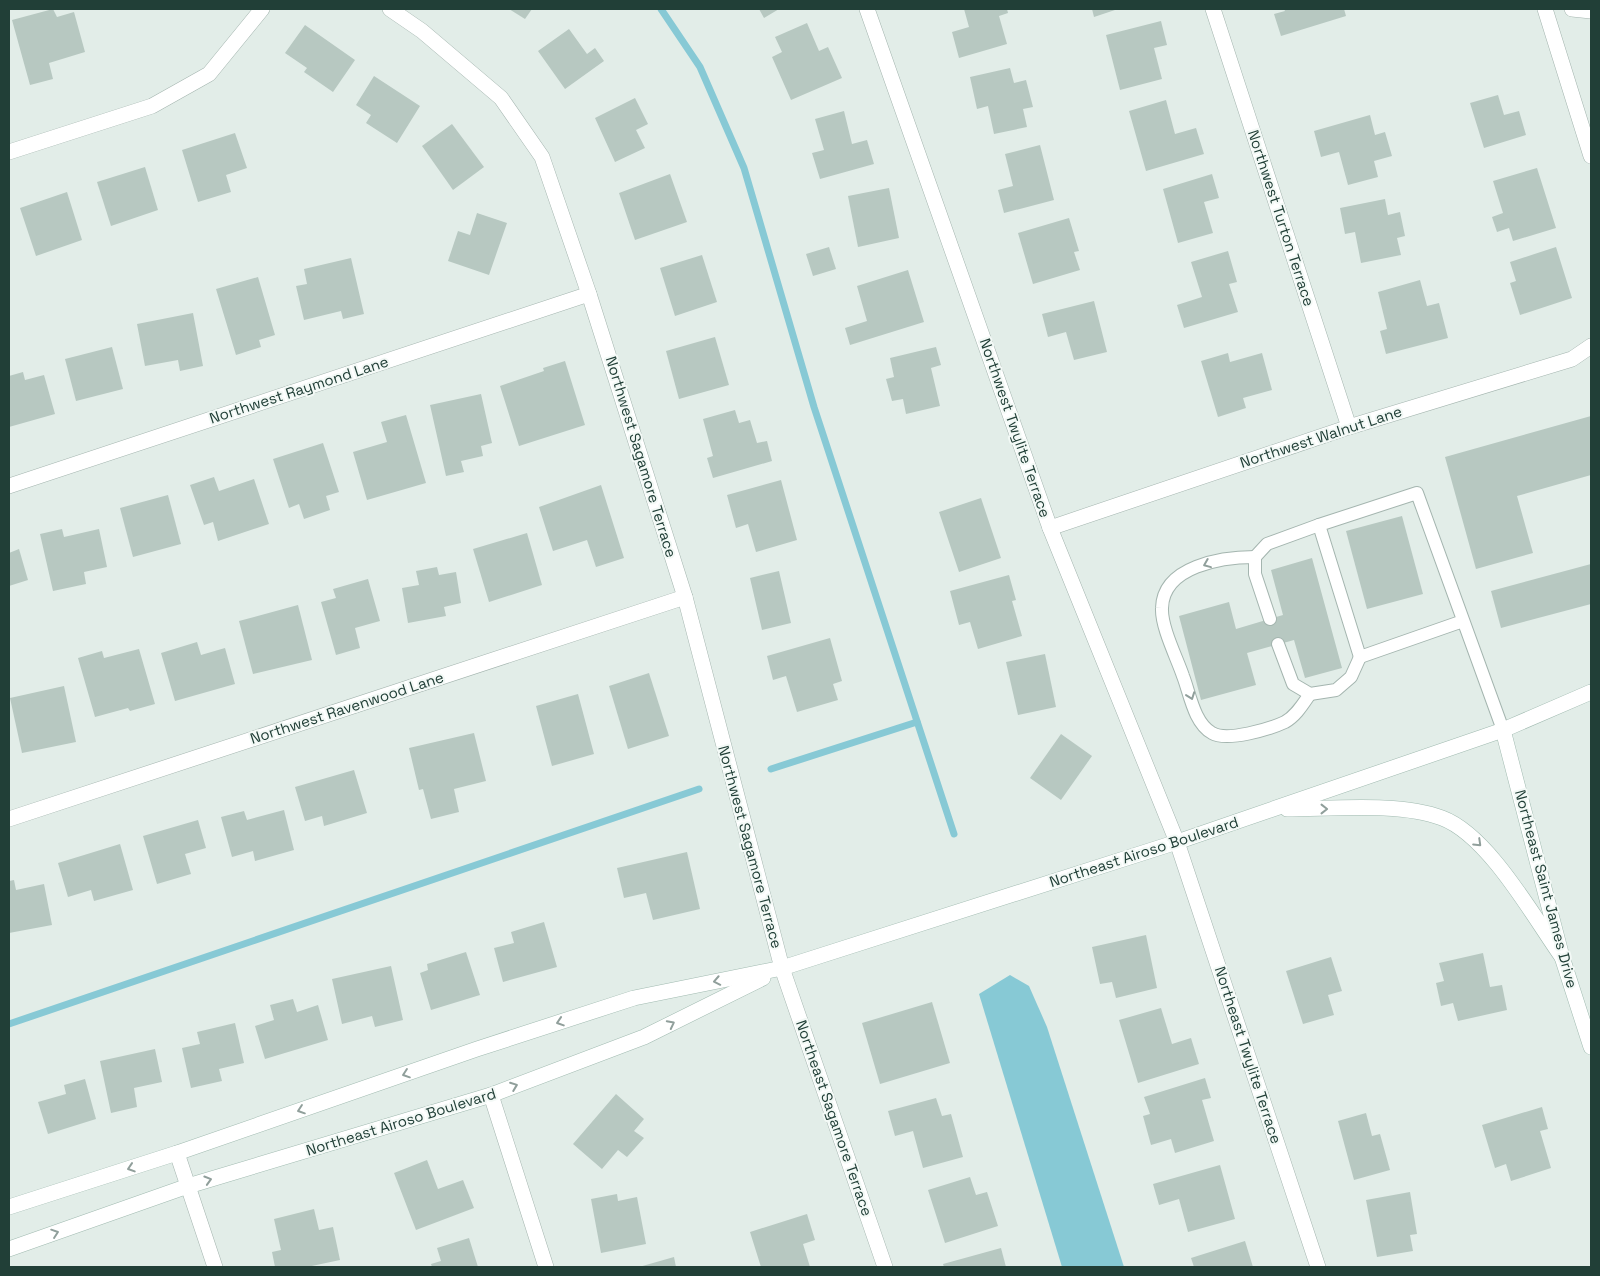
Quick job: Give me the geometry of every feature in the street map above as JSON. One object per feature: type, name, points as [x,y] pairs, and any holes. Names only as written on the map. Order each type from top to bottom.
[{"type":"street","points":[[9,152],[152,106],[209,74],[262,9]]},
{"type":"street","name":"Northwest Sagamore Terrace","points":[[390,9],[422,31],[501,98],[542,157],[589,294],[685,597],[782,968]]},
{"type":"street","name":"Northwest Twylite Terrace","points":[[867,9],[1050,528],[1177,842]]},
{"type":"street","name":"Northwest Turton Terrace","points":[[1213,9],[1349,426]]},
{"type":"street","points":[[1545,9],[1591,156]]},
{"type":"street","points":[[1572,9],[1591,11]]},
{"type":"street","name":"Northwest Raymond Lane","points":[[9,486],[589,294]]},
{"type":"street","name":"Northwest Walnut Lane","points":[[1050,528],[1349,426],[1572,359],[1591,346]]},
{"type":"street","name":"Northwest Ravenwood Lane","points":[[9,819],[685,597]]},
{"type":"street","name":"Northeast Airoso Boulevard","points":[[9,1207],[177,1153],[477,1049],[634,998],[782,968],[1177,842],[1503,730],[1591,692]]},
{"type":"street","name":"Northeast Saint James Drive","points":[[1503,730],[1562,957],[1591,1047]]},
{"type":"street","points":[[1275,809],[1398,809],[1442,818],[1478,840],[1562,957]]},
{"type":"street","name":"Northeast Twylite Terrace","points":[[1177,842],[1318,1267]]},
{"type":"street","name":"Northeast Airoso Boulevard","points":[[9,1249],[188,1186],[491,1095],[644,1037],[782,968]]},
{"type":"street","name":"Northeast Sagamore Terrace","points":[[782,968],[885,1267]]},
{"type":"street","points":[[491,1095],[546,1267]]},
{"type":"street","points":[[177,1153],[215,1267]]},
{"type":"lane","points":[[1270,619],[1255,574],[1255,557],[1266,544],[1418,493],[1463,621],[1479,658],[1503,730]]},
{"type":"lane","points":[[1278,644],[1293,684],[1310,694],[1336,690],[1351,677],[1360,658],[1319,526]]},
{"type":"lane","points":[[1255,557],[1218,560],[1176,577],[1164,591],[1162,609],[1169,638],[1199,720],[1212,733],[1232,737],[1285,722],[1300,709],[1310,694]]},
{"type":"lane","points":[[1360,658],[1463,621]]},
{"type":"water","points":[[1010,975],[1029,986],[1047,1027],[1124,1267],[1062,1267],[979,994]]},
{"type":"building","points":[[53,9],[57,17],[74,12],[85,52],[49,63],[53,79],[30,85],[12,20]]},
{"type":"building","points":[[509,9],[532,9],[525,19]]},
{"type":"building","points":[[759,9],[779,9],[764,18]]},
{"type":"building","points":[[964,9],[1007,9],[1008,13],[999,16],[1007,44],[959,58],[952,32],[969,27]]},
{"type":"building","points":[[1092,9],[1118,9],[1094,17]]},
{"type":"building","points":[[1284,9],[1344,9],[1346,16],[1281,36],[1274,14],[1285,11]]},
{"type":"building","points":[[1161,21],[1167,45],[1154,48],[1162,79],[1120,90],[1106,35]]},
{"type":"building","points":[[807,23],[819,51],[828,47],[842,78],[791,100],[772,57],[782,52],[775,37]]},
{"type":"building","points":[[305,25],[355,60],[333,92],[304,72],[307,68],[285,53]]},
{"type":"building","points":[[569,29],[587,54],[595,48],[604,61],[565,89],[538,51]]},
{"type":"building","points":[[1010,68],[1014,83],[1026,80],[1033,107],[1023,109],[1027,127],[994,134],[988,106],[977,109],[970,77]]},
{"type":"building","points":[[374,76],[420,106],[397,143],[366,123],[371,115],[356,105]]},
{"type":"building","points":[[1498,95],[1504,115],[1519,111],[1526,135],[1484,148],[1470,103]]},
{"type":"building","points":[[635,98],[648,124],[636,130],[645,148],[615,162],[595,118]]},
{"type":"building","points":[[1166,100],[1175,134],[1196,128],[1204,154],[1146,171],[1129,111]]},
{"type":"building","points":[[844,111],[852,144],[867,140],[874,164],[820,179],[812,153],[824,150],[815,119]]},
{"type":"building","points":[[1370,115],[1375,135],[1385,132],[1392,156],[1374,161],[1378,177],[1348,185],[1339,152],[1321,157],[1314,131]]},
{"type":"building","points":[[452,124],[484,167],[453,190],[422,146]]},
{"type":"building","points":[[235,133],[247,168],[226,175],[231,192],[198,202],[182,150]]},
{"type":"building","points":[[1040,145],[1054,200],[1004,213],[998,190],[1013,186],[1005,154]]},
{"type":"building","points":[[145,167],[158,210],[111,226],[97,182]]},
{"type":"building","points":[[1537,168],[1556,228],[1513,241],[1509,228],[1497,232],[1492,217],[1503,213],[1493,181]]},
{"type":"building","points":[[670,174],[687,222],[635,240],[619,193]]},
{"type":"building","points":[[1212,174],[1219,198],[1204,202],[1213,233],[1178,243],[1163,189]]},
{"type":"building","points":[[889,188],[899,238],[858,247],[848,196]]},
{"type":"building","points":[[67,192],[82,240],[36,256],[20,208]]},
{"type":"building","points":[[1385,199],[1388,215],[1400,212],[1405,236],[1397,238],[1401,255],[1361,263],[1355,232],[1345,234],[1340,208]]},
{"type":"building","points":[[477,213],[507,223],[489,275],[448,261],[458,231],[470,235]]},
{"type":"building","points":[[1069,218],[1079,251],[1074,252],[1080,270],[1033,284],[1018,233]]},
{"type":"building","points":[[829,247],[836,269],[813,276],[806,254]]},
{"type":"building","points":[[1556,247],[1572,298],[1520,315],[1510,283],[1516,281],[1510,262]]},
{"type":"building","points":[[1228,251],[1237,282],[1229,284],[1238,312],[1184,328],[1177,305],[1202,297],[1191,262]]},
{"type":"building","points":[[702,255],[717,302],[675,316],[660,268]]},
{"type":"building","points":[[351,258],[364,314],[343,319],[341,311],[304,320],[296,286],[307,284],[304,269]]},
{"type":"building","points":[[908,270],[924,322],[850,345],[845,328],[867,321],[857,286]]},
{"type":"building","points":[[258,277],[275,335],[259,340],[261,347],[236,355],[216,289]]},
{"type":"building","points":[[1420,280],[1427,306],[1439,303],[1448,338],[1386,354],[1380,331],[1387,329],[1378,292]]},
{"type":"building","points":[[1094,301],[1107,352],[1074,360],[1066,332],[1048,337],[1042,314]]},
{"type":"building","points":[[193,313],[203,366],[180,371],[178,360],[145,366],[137,324]]},
{"type":"building","points":[[715,337],[729,385],[679,399],[666,351]]},
{"type":"building","points":[[112,347],[123,389],[76,401],[65,359]]},
{"type":"building","points":[[936,347],[941,365],[931,368],[940,406],[906,414],[903,399],[892,401],[886,379],[894,377],[890,358]]},
{"type":"building","points":[[1228,353],[1230,362],[1262,353],[1272,390],[1243,398],[1246,408],[1218,417],[1201,361]]},
{"type":"building","points":[[565,361],[585,425],[519,446],[500,386],[544,371],[543,368]]},
{"type":"building","points":[[23,372],[25,380],[44,375],[55,414],[9,427],[9,376]]},
{"type":"building","points":[[481,394],[492,443],[481,446],[483,456],[461,461],[464,472],[446,476],[430,405]]},
{"type":"building","points":[[735,410],[739,423],[750,420],[757,443],[767,441],[772,461],[713,478],[707,458],[713,456],[703,419]]},
{"type":"building","points":[[406,415],[426,483],[367,500],[353,452],[387,442],[381,422]]},
{"type":"building","points":[[1591,416],[1591,475],[1517,496],[1533,553],[1476,569],[1445,457]]},
{"type":"building","points":[[323,443],[339,492],[326,496],[330,510],[304,519],[299,504],[289,508],[273,459]]},
{"type":"building","points":[[214,477],[219,491],[254,479],[269,524],[218,541],[213,522],[204,525],[190,485]]},
{"type":"building","points":[[781,480],[797,540],[756,552],[748,524],[736,528],[727,495]]},
{"type":"building","points":[[601,485],[624,558],[596,567],[587,540],[553,551],[539,507]]},
{"type":"building","points":[[168,495],[181,544],[133,557],[120,508]]},
{"type":"building","points":[[981,498],[1001,558],[959,572],[939,512]]},
{"type":"building","points":[[1402,516],[1423,594],[1367,609],[1346,531]]},
{"type":"building","points":[[62,529],[64,537],[99,529],[107,567],[84,572],[86,584],[53,591],[40,534]]},
{"type":"building","points":[[527,533],[542,585],[489,602],[473,549]]},
{"type":"building","points":[[19,549],[28,580],[9,586],[9,553]]},
{"type":"building","points":[[1312,558],[1342,668],[1305,678],[1294,640],[1247,653],[1256,685],[1201,700],[1179,616],[1229,602],[1236,629],[1283,615],[1271,570]]},
{"type":"building","points":[[1591,564],[1591,604],[1501,628],[1491,591]]},
{"type":"building","points":[[437,567],[439,575],[456,572],[461,603],[444,607],[446,616],[408,623],[402,588],[419,585],[416,571]]},
{"type":"building","points":[[779,571],[791,623],[762,630],[750,578]]},
{"type":"building","points":[[1009,575],[1016,600],[1012,601],[1022,636],[978,649],[970,622],[959,625],[950,591]]},
{"type":"building","points":[[368,579],[380,621],[355,628],[360,648],[336,655],[321,602],[336,598],[333,589]]},
{"type":"building","points":[[298,605],[312,660],[253,674],[239,621]]},
{"type":"building","points":[[830,638],[842,681],[833,684],[838,700],[797,712],[786,676],[773,680],[767,656]]},
{"type":"building","points":[[197,642],[201,655],[225,648],[235,684],[175,701],[161,653]]},
{"type":"building","points":[[139,649],[155,704],[130,711],[128,708],[95,717],[78,658],[102,651],[104,658]]},
{"type":"building","points":[[1045,654],[1056,707],[1018,715],[1006,662]]},
{"type":"building","points":[[649,673],[669,736],[628,749],[609,686]]},
{"type":"building","points":[[64,686],[76,742],[22,753],[10,698]]},
{"type":"building","points":[[578,694],[594,754],[552,766],[536,706]]},
{"type":"building","points":[[474,733],[486,781],[454,789],[459,812],[431,819],[423,789],[419,790],[409,748]]},
{"type":"building","points":[[1061,734],[1092,756],[1061,800],[1030,778]]},
{"type":"building","points":[[354,770],[367,813],[324,826],[322,816],[305,821],[295,787]]},
{"type":"building","points":[[284,810],[294,850],[255,861],[253,851],[232,857],[221,817],[244,811],[247,820]]},
{"type":"building","points":[[198,820],[206,848],[185,854],[191,874],[157,884],[143,836]]},
{"type":"building","points":[[120,844],[133,890],[94,901],[91,890],[68,897],[58,863]]},
{"type":"building","points":[[687,852],[700,909],[653,920],[646,893],[624,898],[617,868]]},
{"type":"building","points":[[14,880],[16,890],[44,884],[52,925],[9,933],[9,881]]},
{"type":"building","points":[[544,922],[557,967],[503,982],[494,948],[514,943],[511,932]]},
{"type":"building","points":[[1146,935],[1157,988],[1116,998],[1112,982],[1100,984],[1092,947]]},
{"type":"building","points":[[466,952],[480,995],[431,1010],[420,973],[428,970],[427,964]]},
{"type":"building","points":[[1483,953],[1490,987],[1502,985],[1507,1010],[1458,1021],[1453,1003],[1441,1006],[1436,983],[1444,981],[1439,963]]},
{"type":"building","points":[[1331,957],[1342,991],[1328,995],[1334,1015],[1303,1024],[1286,971]]},
{"type":"building","points":[[391,966],[403,1020],[375,1027],[372,1016],[342,1024],[332,979]]},
{"type":"building","points":[[293,999],[297,1012],[318,1005],[328,1040],[265,1059],[255,1026],[274,1020],[270,1005]]},
{"type":"building","points":[[932,1002],[950,1063],[880,1084],[862,1023]]},
{"type":"building","points":[[1161,1008],[1172,1044],[1191,1038],[1199,1064],[1138,1083],[1119,1020]]},
{"type":"building","points":[[235,1023],[244,1063],[219,1069],[222,1081],[191,1088],[182,1048],[200,1044],[197,1032]]},
{"type":"building","points":[[155,1049],[162,1082],[134,1088],[137,1107],[111,1113],[100,1061]]},
{"type":"building","points":[[1205,1078],[1211,1098],[1202,1100],[1214,1141],[1175,1153],[1171,1139],[1151,1145],[1143,1116],[1150,1114],[1144,1097]]},
{"type":"building","points":[[85,1079],[96,1119],[48,1134],[38,1102],[66,1094],[64,1085]]},
{"type":"building","points":[[616,1094],[644,1119],[634,1131],[644,1138],[627,1157],[618,1150],[602,1169],[573,1144]]},
{"type":"building","points":[[936,1098],[942,1116],[951,1114],[963,1157],[923,1168],[913,1131],[895,1136],[888,1111]]},
{"type":"building","points":[[1542,1107],[1548,1129],[1540,1131],[1551,1168],[1511,1181],[1506,1164],[1495,1168],[1482,1125]]},
{"type":"building","points":[[1366,1113],[1372,1136],[1380,1134],[1390,1170],[1354,1180],[1338,1121]]},
{"type":"building","points":[[427,1160],[438,1189],[463,1180],[474,1208],[416,1230],[394,1173]]},
{"type":"building","points":[[1220,1165],[1235,1219],[1188,1232],[1179,1199],[1159,1205],[1153,1184]]},
{"type":"building","points":[[970,1177],[976,1195],[987,1192],[998,1226],[945,1243],[928,1190]]},
{"type":"building","points":[[1410,1192],[1417,1234],[1410,1235],[1413,1251],[1377,1257],[1366,1200]]},
{"type":"building","points":[[617,1194],[618,1201],[637,1197],[646,1244],[601,1253],[591,1199]]},
{"type":"building","points":[[314,1209],[319,1230],[333,1227],[340,1260],[307,1267],[275,1267],[272,1252],[281,1250],[274,1219]]},
{"type":"building","points":[[807,1214],[815,1240],[803,1244],[810,1267],[761,1267],[750,1232]]},
{"type":"building","points":[[469,1238],[478,1267],[432,1267],[431,1264],[441,1261],[437,1248]]},
{"type":"building","points":[[1245,1241],[1253,1267],[1194,1267],[1191,1258]]},
{"type":"building","points":[[1001,1248],[1006,1267],[944,1267],[943,1264]]},
{"type":"building","points":[[674,1257],[676,1267],[639,1267]]},
{"type":"waterway","points":[[661,9],[700,67],[744,168],[814,407],[954,834]]},
{"type":"waterway","points":[[771,769],[917,722]]},
{"type":"waterway","points":[[9,1024],[699,789]]}]
